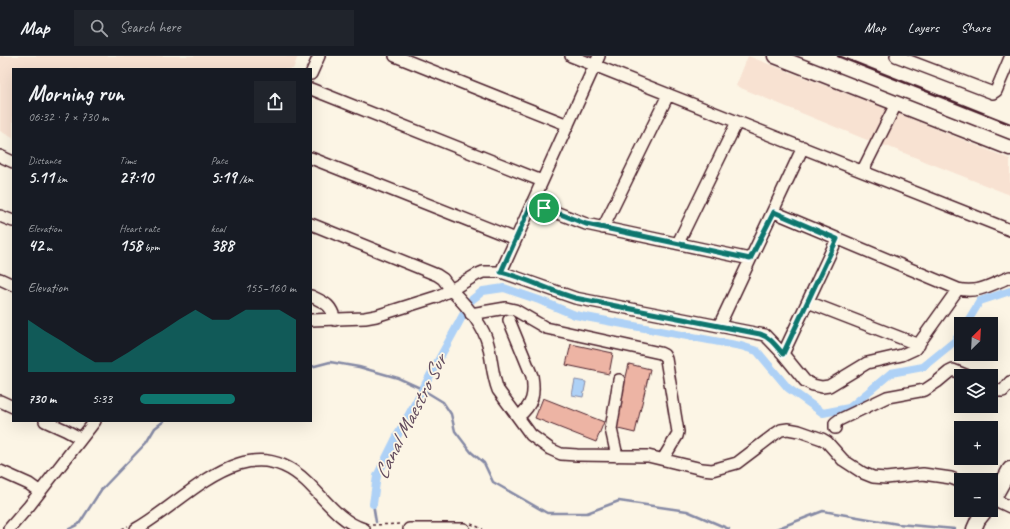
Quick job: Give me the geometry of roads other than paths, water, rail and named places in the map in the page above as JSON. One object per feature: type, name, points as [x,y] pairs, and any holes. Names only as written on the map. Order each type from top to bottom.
[{"type":"main road","points":[[775,56],[1010,148]]},
{"type":"main road","points":[[998,490],[1010,469]]},
{"type":"street","points":[[312,72],[319,56]]},
{"type":"street","points":[[395,56],[568,125]]},
{"type":"street","points":[[571,56],[597,61],[668,95],[863,170],[1010,230]]},
{"type":"street","points":[[896,56],[993,93],[1006,77],[1010,58]]},
{"type":"street","points":[[501,272],[597,61]]},
{"type":"street","points":[[312,89],[542,181]]},
{"type":"street","points":[[603,228],[668,95]]},
{"type":"street","points":[[863,170],[896,104]]},
{"type":"street","points":[[678,243],[737,122]]},
{"type":"street","points":[[719,326],[774,212],[803,147]]},
{"type":"street","points":[[0,156],[12,162]]},
{"type":"street","points":[[312,158],[515,240]]},
{"type":"street","points":[[532,203],[576,221],[603,228],[750,259]]},
{"type":"street","points":[[774,212],[958,289],[974,291],[1010,277]]},
{"type":"street","points":[[0,216],[12,221]]},
{"type":"street","points":[[312,224],[443,278],[484,333],[488,343],[495,382],[498,390],[531,435],[550,449],[561,454],[577,456],[648,456],[712,470],[738,463],[774,434],[781,430],[788,429],[822,439],[827,442],[843,460],[863,473],[873,477],[886,478],[923,474],[954,479]]},
{"type":"street","points":[[783,354],[837,239]]},
{"type":"street","points":[[312,320],[335,320],[376,316],[436,297],[452,290],[483,272],[501,272],[575,298],[765,335],[805,381],[822,387],[829,386],[867,363],[910,353],[919,345],[958,289]]},
{"type":"street","points":[[0,279],[12,285]]},
{"type":"street","points":[[312,297],[331,308],[335,320]]},
{"type":"street","points":[[808,302],[919,345]]},
{"type":"street","points":[[471,314],[506,308],[514,310],[546,328],[660,352],[664,355],[666,359],[678,432],[663,459]]},
{"type":"street","points":[[510,320],[532,376],[533,385],[533,396],[529,406],[518,417]]},
{"type":"street","points":[[835,428],[835,423],[838,420],[887,397],[925,390],[949,372],[954,370]]},
{"type":"street","points":[[617,456],[611,429],[619,380]]},
{"type":"street","points":[[998,390],[1002,391],[1010,382]]},
{"type":"street","points":[[0,401],[12,407]]},
{"type":"street","points":[[50,422],[67,425],[80,438]]},
{"type":"street","points":[[9,529],[40,492],[80,438],[94,422]]},
{"type":"street","points":[[134,527],[156,517],[211,476],[243,462],[257,460],[272,461],[295,472],[344,519],[363,528]]},
{"type":"street","points":[[0,471],[29,484],[40,492]]},
{"type":"street","points":[[998,510],[1010,508]]},
{"type":"street","points":[[407,526],[467,526]]},
{"type":"water","points":[[575,380],[586,382],[583,397],[572,395]]},
{"type":"waterway","name":"Canal Maestro Sur","points":[[469,302],[483,291],[504,288],[539,300],[575,315],[741,346],[757,351],[788,388],[823,413],[849,408],[891,373],[923,367],[954,342]]},
{"type":"waterway","name":"Canal Maestro Sur","points":[[970,317],[980,301],[1010,291]]},
{"type":"waterway","name":"Canal Maestro Sur","points":[[373,504],[377,476],[463,315]]},
{"type":"waterway","points":[[312,367],[330,362],[359,367],[398,378],[420,388],[443,402],[451,414],[455,431],[471,452],[484,463],[493,482],[547,513],[587,513],[619,501],[687,511],[729,529]]},
{"type":"waterway","points":[[69,529],[79,524],[101,490],[146,443],[155,428],[163,422]]},
{"type":"waterway","name":"Canal Maestro Sur","points":[[373,504],[376,522]]},
{"type":"waterway","points":[[776,529],[823,511],[898,524],[955,529]]},
{"type":"railway","points":[[838,56],[1010,124]]}]
